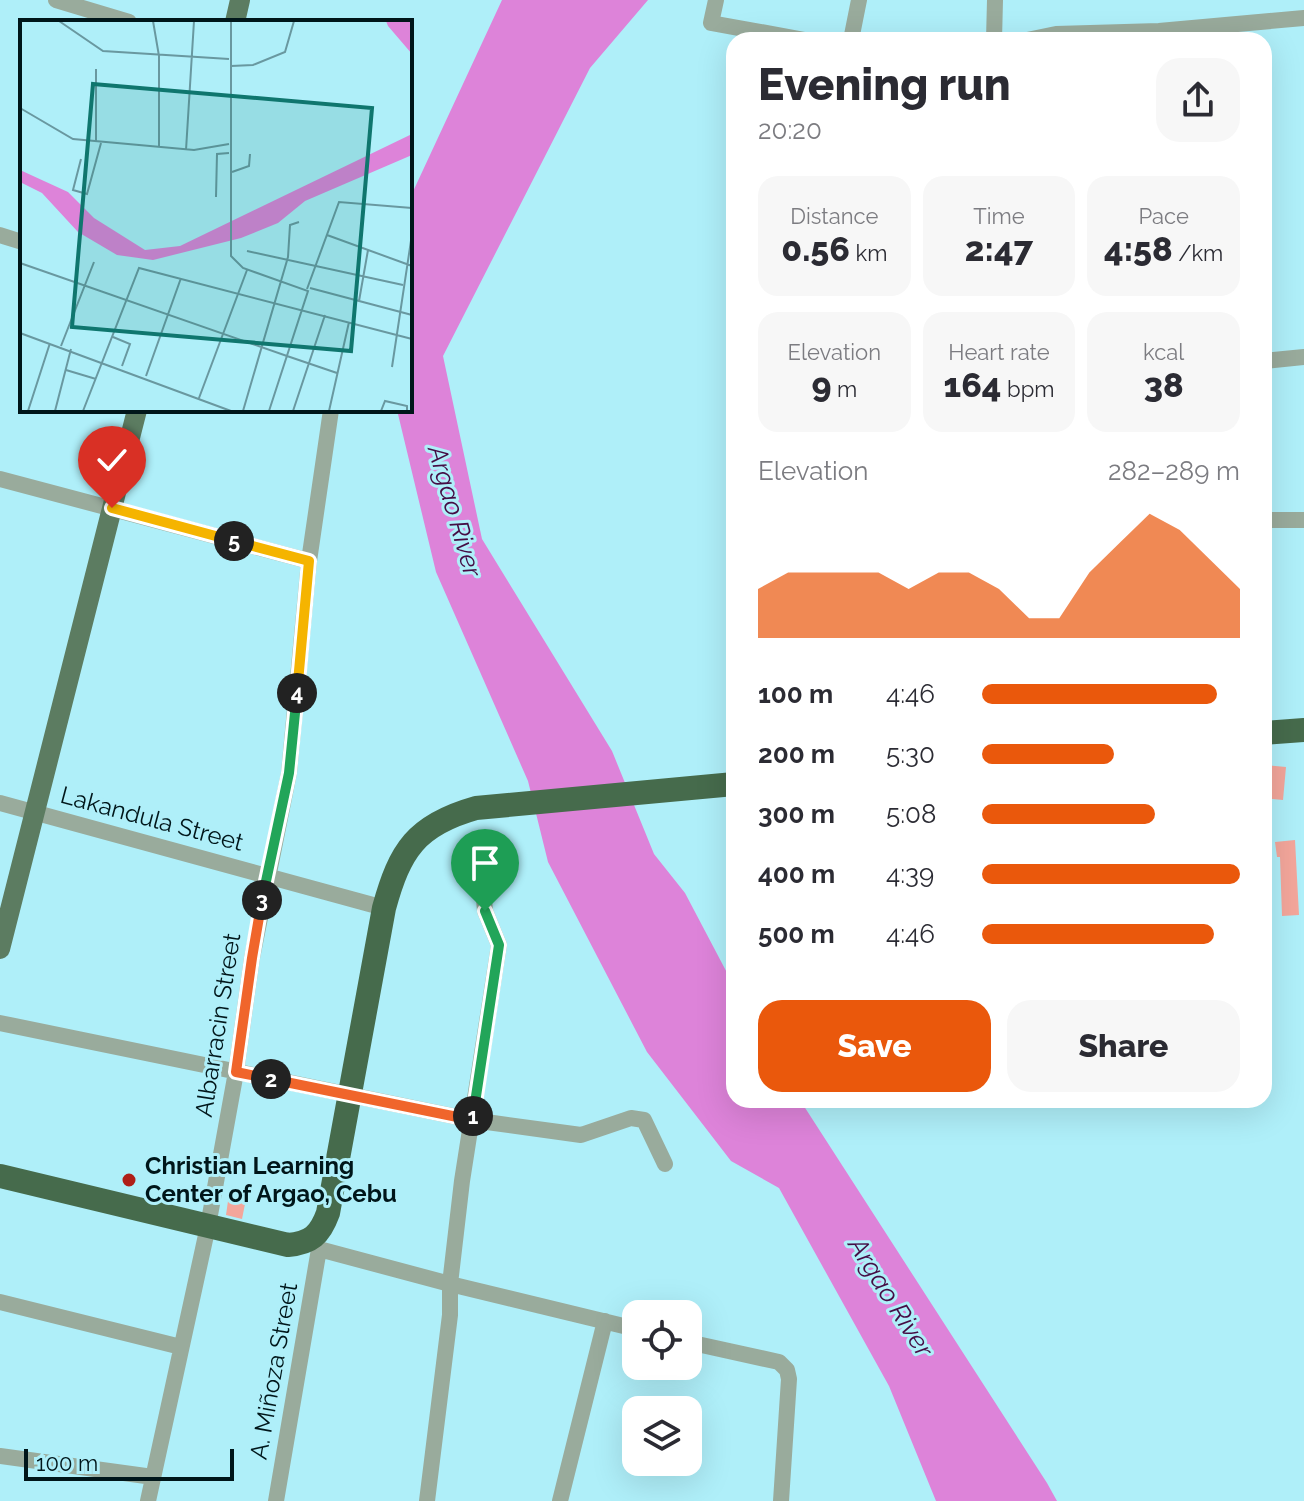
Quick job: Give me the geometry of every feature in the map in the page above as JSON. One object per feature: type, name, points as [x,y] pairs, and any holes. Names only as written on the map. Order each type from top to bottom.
[{"type":"highway","points":[[1272,732],[1304,730]]},
{"type":"highway","points":[[0,1176],[288,1245],[316,1244],[328,1213],[384,908],[398,864],[412,842],[428,827],[449,816],[476,808],[726,784]]},
{"type":"main road","points":[[235,20],[240,0]]},
{"type":"main road","points":[[0,949],[136,412]]},
{"type":"street","points":[[56,0],[122,20]]},
{"type":"street","points":[[716,0],[711,23],[761,32]]},
{"type":"street","points":[[853,32],[859,0]]},
{"type":"street","points":[[994,32],[995,0]]},
{"type":"street","points":[[1125,32],[1304,18]]},
{"type":"street","points":[[0,235],[20,241]]},
{"type":"street","points":[[1272,360],[1304,357]]},
{"type":"street","name":"Albarracin Street","points":[[148,1501],[208,1226],[236,1072],[252,958],[289,773],[309,561],[331,412]]},
{"type":"street","points":[[0,479],[309,561]]},
{"type":"street","points":[[1272,520],[1304,520]]},
{"type":"street","name":"Lakandula Street","points":[[0,803],[384,908]]},
{"type":"street","points":[[427,1501],[451,1303],[450,1284],[499,945],[485,911],[484,899]]},
{"type":"street","points":[[0,1023],[472,1120],[581,1135],[631,1118],[644,1120],[665,1164]]},
{"type":"street","points":[[316,1244],[450,1284],[622,1325]]},
{"type":"street","name":"A. Miñoza Street","points":[[276,1501],[316,1244]]},
{"type":"street","points":[[0,1302],[181,1347]]},
{"type":"street","points":[[560,1501],[605,1321]]},
{"type":"street","points":[[702,1345],[779,1362],[787,1370],[789,1379],[781,1501]]},
{"type":"street","points":[[0,1456],[153,1477]]},
{"type":"water","name":"Argao River","points":[[502,0],[648,0],[590,68],[443,356],[482,539],[612,751],[654,854],[685,893],[726,971],[726,1108],[805,1108],[1057,1501],[936,1501],[889,1386],[779,1188],[731,1161],[647,1052],[548,862],[528,781],[436,572],[397,412],[412,412],[412,194]]},
{"type":"building","points":[[1272,766],[1286,767],[1283,800],[1272,799]]},
{"type":"building","points":[[1295,840],[1299,915],[1282,916],[1280,857],[1277,857],[1275,842]]},
{"type":"building","points":[[228,1201],[245,1204],[242,1219],[226,1215]]},
{"type":"place","name":"Christian Learning Center of Argao, Cebu","points":[[129,1180]]},
{"type":"route","points":[[112,508],[309,561],[289,773],[252,958],[236,1072],[472,1120],[499,945],[485,911]]}]
